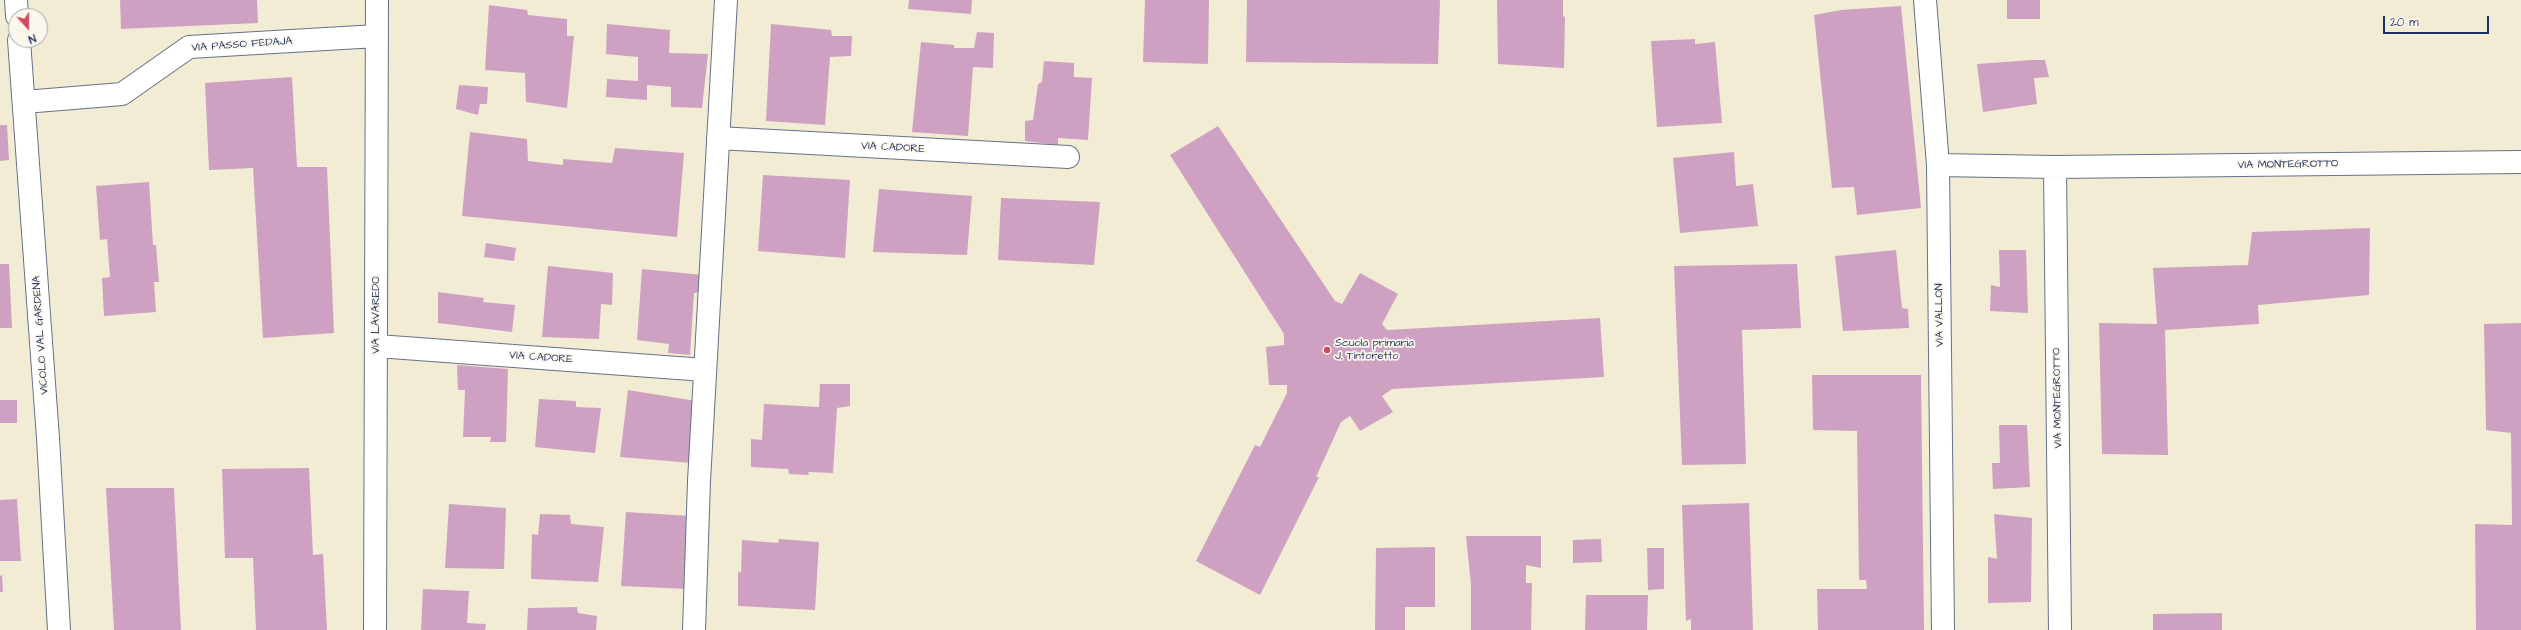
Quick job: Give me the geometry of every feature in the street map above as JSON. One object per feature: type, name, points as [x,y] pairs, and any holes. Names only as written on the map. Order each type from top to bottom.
[{"type":"street","name":"VIA LAVAREDO","points":[[375,630],[377,0]]},
{"type":"street","points":[[694,630],[705,370],[726,0]]},
{"type":"street","name":"VIA VALLON","points":[[1925,0],[1938,165],[1944,630]]},
{"type":"street","name":"VIA PASSO FEDAJA","points":[[24,102],[122,94],[189,47],[377,36]]},
{"type":"street","name":"VICOLO VAL GARDENA","points":[[20,48],[48,430],[59,630]]},
{"type":"street","name":"VIA CADORE","points":[[718,138],[1068,157]]},
{"type":"street","name":"VIA MONTEGROTTO","points":[[1938,165],[2055,167],[2521,162]]},
{"type":"street","name":"VIA MONTEGROTTO","points":[[2055,167],[2060,630]]},
{"type":"street","name":"VIA CADORE","points":[[377,346],[705,370]]},
{"type":"building","points":[[120,0],[257,0],[258,23],[121,29]]},
{"type":"building","points":[[909,0],[972,0],[971,14],[908,9]]},
{"type":"building","points":[[1145,0],[1209,0],[1208,64],[1143,62]]},
{"type":"building","points":[[1247,0],[1440,0],[1438,64],[1246,62]]},
{"type":"building","points":[[1497,0],[1563,0],[1563,17],[1565,16],[1564,68],[1498,64]]},
{"type":"building","points":[[2007,0],[2040,0],[2040,19],[2007,19]]},
{"type":"building","points":[[489,5],[527,10],[528,15],[567,19],[567,36],[574,36],[567,108],[526,102],[525,73],[485,70]]},
{"type":"building","points":[[1901,6],[1921,208],[1857,215],[1854,187],[1832,188],[1814,15],[1841,10]]},
{"type":"building","points":[[607,24],[670,30],[669,53],[708,54],[702,108],[671,107],[671,87],[647,85],[647,100],[606,97],[607,79],[638,81],[638,57],[606,54]]},
{"type":"building","points":[[771,24],[831,30],[832,36],[852,36],[851,56],[830,57],[825,125],[766,121]]},
{"type":"building","points":[[977,32],[994,33],[993,68],[973,67],[968,136],[912,132],[921,42],[954,45],[954,48],[974,48]]},
{"type":"building","points":[[1695,39],[1695,44],[1715,42],[1722,123],[1657,127],[1651,41]]},
{"type":"building","points":[[2045,60],[2049,77],[2034,78],[2037,104],[1983,112],[1977,64]]},
{"type":"building","points":[[1044,61],[1074,63],[1074,77],[1092,78],[1088,140],[1058,138],[1058,145],[1025,141],[1025,121],[1033,120],[1038,84],[1042,82]]},
{"type":"building","points":[[292,77],[297,167],[327,167],[334,333],[263,338],[253,168],[209,170],[205,83]]},
{"type":"building","points":[[459,85],[488,87],[487,104],[480,104],[478,115],[456,109]]},
{"type":"building","points":[[0,125],[7,125],[9,160],[0,161]]},
{"type":"building","points":[[1218,126],[1335,301],[1342,304],[1360,273],[1398,294],[1382,324],[1387,330],[1600,318],[1604,377],[1392,389],[1382,396],[1393,412],[1360,431],[1350,416],[1341,422],[1316,477],[1319,477],[1260,595],[1196,561],[1255,445],[1260,447],[1287,393],[1287,385],[1269,385],[1266,347],[1284,345],[1284,334],[1170,155]]},
{"type":"building","points":[[470,132],[527,139],[528,161],[563,165],[563,159],[612,163],[615,148],[684,153],[677,237],[462,216]]},
{"type":"building","points":[[1734,152],[1736,186],[1753,184],[1758,226],[1680,233],[1673,158]]},
{"type":"building","points":[[763,175],[850,180],[845,258],[758,251]]},
{"type":"building","points":[[149,182],[153,245],[156,245],[159,282],[154,282],[156,312],[104,316],[102,278],[110,277],[107,239],[100,240],[96,186]]},
{"type":"building","points":[[879,189],[972,196],[967,255],[873,252]]},
{"type":"building","points":[[1001,198],[1100,202],[1094,265],[998,260]]},
{"type":"building","points":[[2370,228],[2369,295],[2258,305],[2259,324],[2165,330],[2168,455],[2102,454],[2099,323],[2157,324],[2153,268],[2248,265],[2252,232]]},
{"type":"building","points":[[486,243],[516,248],[514,261],[484,257]]},
{"type":"building","points":[[1896,250],[1902,308],[1908,309],[1909,328],[1843,331],[1835,256]]},
{"type":"building","points":[[1999,250],[2026,250],[2028,313],[1990,311],[1991,285],[2000,287]]},
{"type":"building","points":[[0,264],[9,264],[12,328],[0,328]]},
{"type":"building","points":[[1797,264],[1801,328],[1742,330],[1746,464],[1682,465],[1674,266]]},
{"type":"building","points":[[548,266],[613,273],[612,305],[601,304],[599,339],[542,337]]},
{"type":"building","points":[[642,269],[703,275],[702,292],[694,293],[690,355],[668,353],[669,344],[637,340]]},
{"type":"building","points":[[438,292],[484,298],[483,302],[515,305],[512,332],[438,323]]},
{"type":"building","points":[[2521,323],[2521,630],[2476,630],[2475,524],[2512,525],[2511,433],[2486,430],[2484,324]]},
{"type":"building","points":[[457,365],[508,369],[506,442],[490,442],[491,437],[463,437],[465,390],[458,390]]},
{"type":"building","points":[[1812,375],[1921,375],[1924,630],[1818,630],[1817,589],[1867,589],[1866,580],[1859,580],[1857,431],[1813,430]]},
{"type":"building","points":[[820,384],[850,384],[850,406],[837,408],[833,473],[808,472],[809,475],[789,474],[788,469],[751,467],[751,439],[762,440],[764,404],[819,407]]},
{"type":"building","points":[[628,390],[696,401],[692,463],[620,457]]},
{"type":"building","points":[[539,399],[576,401],[576,407],[601,408],[595,453],[535,447]]},
{"type":"building","points":[[0,400],[17,400],[17,423],[0,423]]},
{"type":"building","points":[[1999,425],[2027,425],[2030,487],[1993,489],[1992,463],[2000,463]]},
{"type":"building","points":[[309,468],[313,555],[323,554],[327,630],[256,630],[253,558],[225,558],[222,469]]},
{"type":"building","points":[[106,488],[174,488],[181,630],[114,630]]},
{"type":"building","points":[[17,499],[21,561],[0,561],[0,500]]},
{"type":"building","points":[[1749,503],[1753,630],[1691,630],[1691,619],[1686,621],[1682,505]]},
{"type":"building","points":[[449,504],[506,508],[504,569],[445,568]]},
{"type":"building","points":[[626,512],[691,516],[688,589],[621,586]]},
{"type":"building","points":[[540,514],[570,515],[571,524],[604,527],[598,582],[531,579],[532,534],[538,535]]},
{"type":"building","points":[[1994,514],[2032,518],[2031,602],[1988,603],[1988,557],[1997,559]]},
{"type":"building","points":[[1466,536],[1541,536],[1541,568],[1526,565],[1526,583],[1532,583],[1531,630],[1471,630],[1471,585]]},
{"type":"building","points":[[779,539],[819,542],[815,610],[738,606],[738,571],[741,573],[742,540],[778,543]]},
{"type":"building","points":[[1601,539],[1602,562],[1573,563],[1573,540]]},
{"type":"building","points":[[1435,547],[1435,607],[1405,607],[1405,630],[1375,630],[1376,548]]},
{"type":"building","points":[[1647,548],[1664,548],[1664,589],[1648,590]]},
{"type":"building","points":[[2,575],[3,592],[0,592],[0,576]]},
{"type":"building","points":[[423,589],[469,591],[467,623],[486,624],[485,630],[421,630]]},
{"type":"building","points":[[1586,595],[1648,595],[1647,630],[1585,630]]},
{"type":"building","points":[[577,607],[578,613],[597,616],[596,630],[527,630],[528,608]]},
{"type":"building","points":[[2222,613],[2222,630],[2153,630],[2153,614]]},
{"type":"place","name":"Scuola primaria J. Tintoretto","points":[[1327,350]]}]
